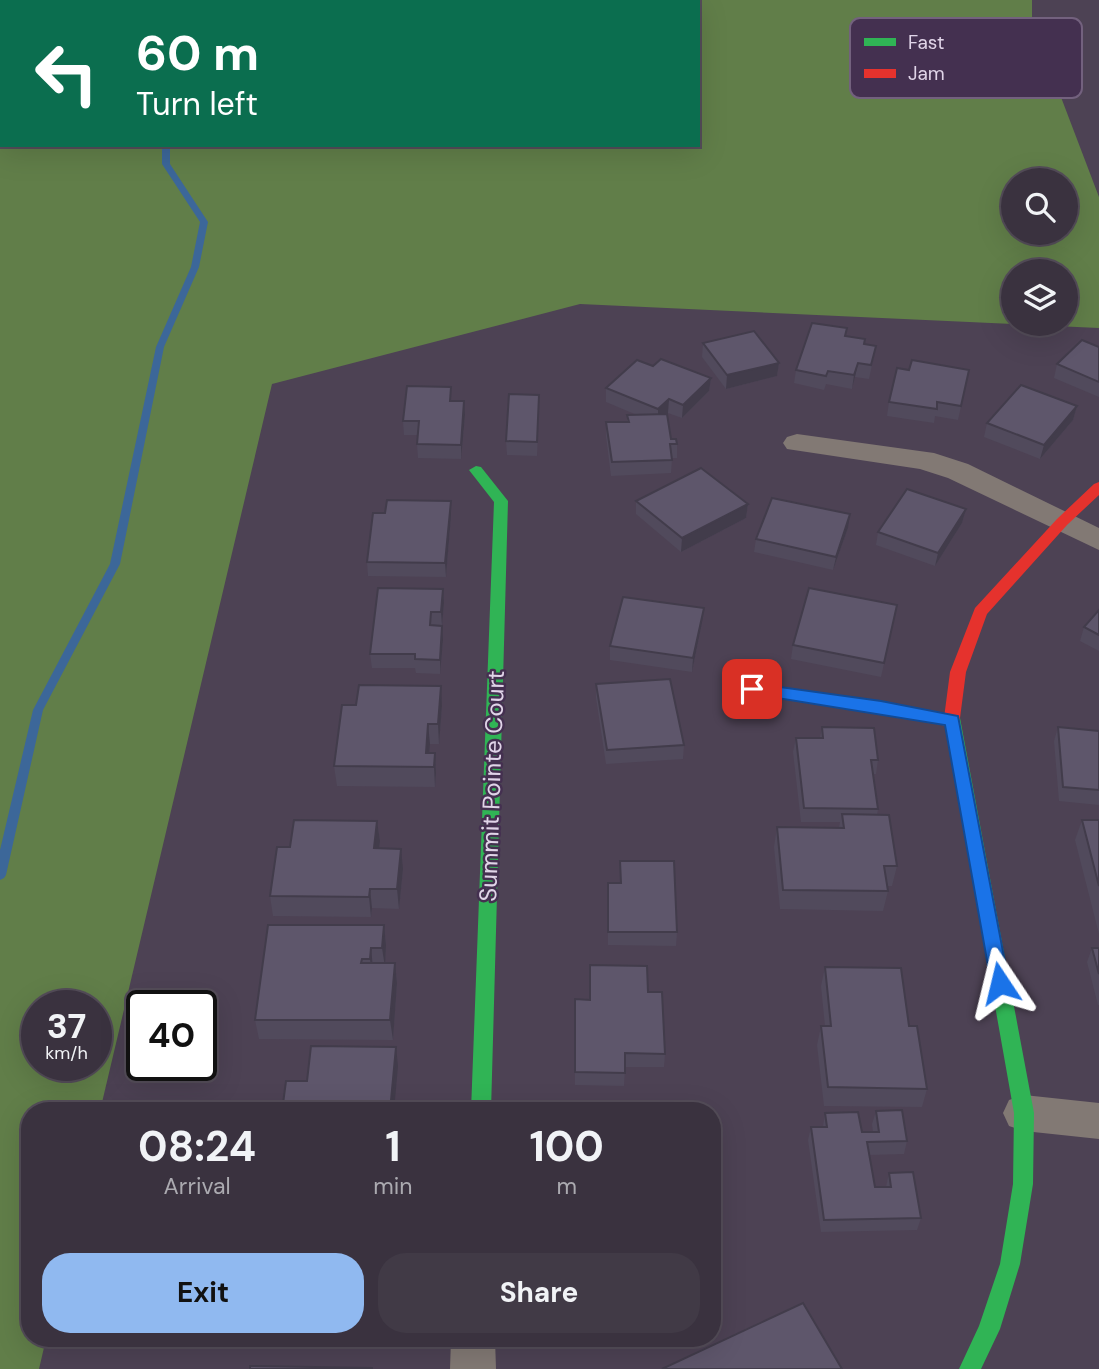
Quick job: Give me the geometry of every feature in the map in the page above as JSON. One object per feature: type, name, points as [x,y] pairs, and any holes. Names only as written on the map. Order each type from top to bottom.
[{"type":"street","points":[[797,443],[924,460],[958,471],[1099,540]]},
{"type":"street","name":"Summit Pointe Court","points":[[476,470],[501,501],[481,1102]]},
{"type":"street","points":[[970,1369],[989,1329],[1010,1264],[1023,1184],[1024,1114],[952,721],[958,672],[980,612],[1062,522],[1099,487]]},
{"type":"street","points":[[1024,1114],[1099,1121]]},
{"type":"street","points":[[473,1347],[473,1369]]},
{"type":"lane","points":[[752,689],[881,707],[952,721]]},
{"type":"green space","points":[[700,0],[1032,0],[1032,18],[850,18],[850,98],[1061,98],[1099,197],[1099,328],[1078,327],[1078,259],[1001,259],[1001,323],[580,304],[272,384],[129,990],[126,990],[126,1001],[112,1060],[112,990],[21,990],[21,1081],[107,1081],[102,1102],[21,1102],[21,1347],[44,1347],[39,1369],[0,1369],[0,147],[700,147]]},
{"type":"building","points":[[812,323],[847,328],[845,336],[865,339],[864,344],[876,346],[871,365],[858,363],[854,375],[828,371],[826,376],[796,370]]},
{"type":"building","points":[[754,331],[779,363],[727,375],[703,343]]},
{"type":"building","points":[[1082,340],[1099,347],[1099,382],[1057,364]]},
{"type":"building","points":[[661,359],[711,378],[683,405],[669,399],[658,409],[606,388],[637,360],[653,366]]},
{"type":"building","points":[[912,360],[969,370],[961,406],[937,402],[937,409],[889,402],[897,368],[909,370]]},
{"type":"building","points":[[1021,385],[1077,406],[1044,445],[987,423]]},
{"type":"building","points":[[407,386],[451,387],[450,401],[464,401],[461,445],[417,444],[419,421],[403,421]]},
{"type":"building","points":[[509,394],[539,395],[537,442],[506,441]]},
{"type":"building","points":[[667,414],[671,439],[676,439],[677,444],[670,444],[672,460],[612,462],[606,422],[629,422],[627,415]]},
{"type":"building","points":[[701,468],[748,504],[682,538],[636,501]]},
{"type":"building","points":[[907,489],[966,509],[938,553],[878,532]]},
{"type":"building","points":[[772,498],[850,514],[836,557],[756,539]]},
{"type":"building","points":[[387,500],[451,501],[445,563],[367,562],[373,513],[385,513]]},
{"type":"building","points":[[378,588],[443,589],[441,612],[431,612],[430,625],[442,626],[440,660],[415,659],[415,654],[370,654]]},
{"type":"building","points":[[809,588],[897,605],[884,663],[793,645]]},
{"type":"building","points":[[623,597],[704,608],[693,658],[610,646]]},
{"type":"building","points":[[1099,610],[1099,635],[1084,627]]},
{"type":"building","points":[[670,679],[684,745],[607,750],[596,684]]},
{"type":"building","points":[[359,685],[441,686],[438,724],[428,724],[426,753],[435,753],[434,767],[334,766],[342,705],[356,705]]},
{"type":"building","points":[[822,727],[874,728],[878,760],[871,760],[878,809],[804,808],[796,738],[823,738]]},
{"type":"building","points":[[1058,727],[1099,731],[1099,790],[1063,787]]},
{"type":"building","points":[[842,814],[889,815],[897,866],[884,866],[888,891],[783,890],[777,827],[844,828]]},
{"type":"building","points":[[294,820],[377,821],[374,848],[401,849],[397,889],[370,889],[369,897],[270,896],[277,847],[290,847]]},
{"type":"building","points":[[1082,820],[1099,820],[1099,886]]},
{"type":"building","points":[[620,861],[674,861],[677,932],[608,932],[608,883],[621,883]]},
{"type":"building","points":[[268,925],[384,925],[382,948],[371,948],[370,959],[362,959],[361,963],[395,963],[390,1020],[255,1020]]},
{"type":"building","points":[[1092,948],[1099,948],[1099,974]]},
{"type":"building","points":[[590,965],[647,966],[648,992],[662,992],[665,1054],[625,1053],[625,1073],[575,1072],[575,999],[590,1000]]},
{"type":"building","points":[[825,967],[901,968],[909,1026],[917,1026],[927,1089],[828,1087],[821,1026],[831,1026]]},
{"type":"building","points":[[311,1046],[396,1047],[391,1102],[283,1102],[286,1081],[307,1081]]},
{"type":"building","points":[[902,1110],[907,1141],[867,1142],[875,1187],[891,1187],[889,1173],[913,1172],[921,1218],[824,1220],[811,1127],[827,1127],[825,1113],[858,1112],[862,1132],[879,1132],[876,1111]]},
{"type":"building","points":[[803,1303],[842,1369],[662,1369],[709,1347],[721,1347],[721,1341]]},
{"type":"building","points":[[250,1366],[372,1368],[372,1369],[250,1369]]},
{"type":"waterway","points":[[0,875],[38,710],[115,564],[160,347],[195,267],[204,222],[166,164],[166,147]]},
{"type":"traffic: fast","points":[[476,470],[501,501],[481,1102]]},
{"type":"traffic: fast","points":[[952,718],[1024,1113],[1023,1184],[1010,1264],[989,1329],[970,1369]]},
{"type":"traffic: jam","points":[[952,718],[958,672],[980,612],[1062,522],[1099,487]]},
{"type":"route","points":[[752,689],[881,707],[952,721],[1000,983]]}]
